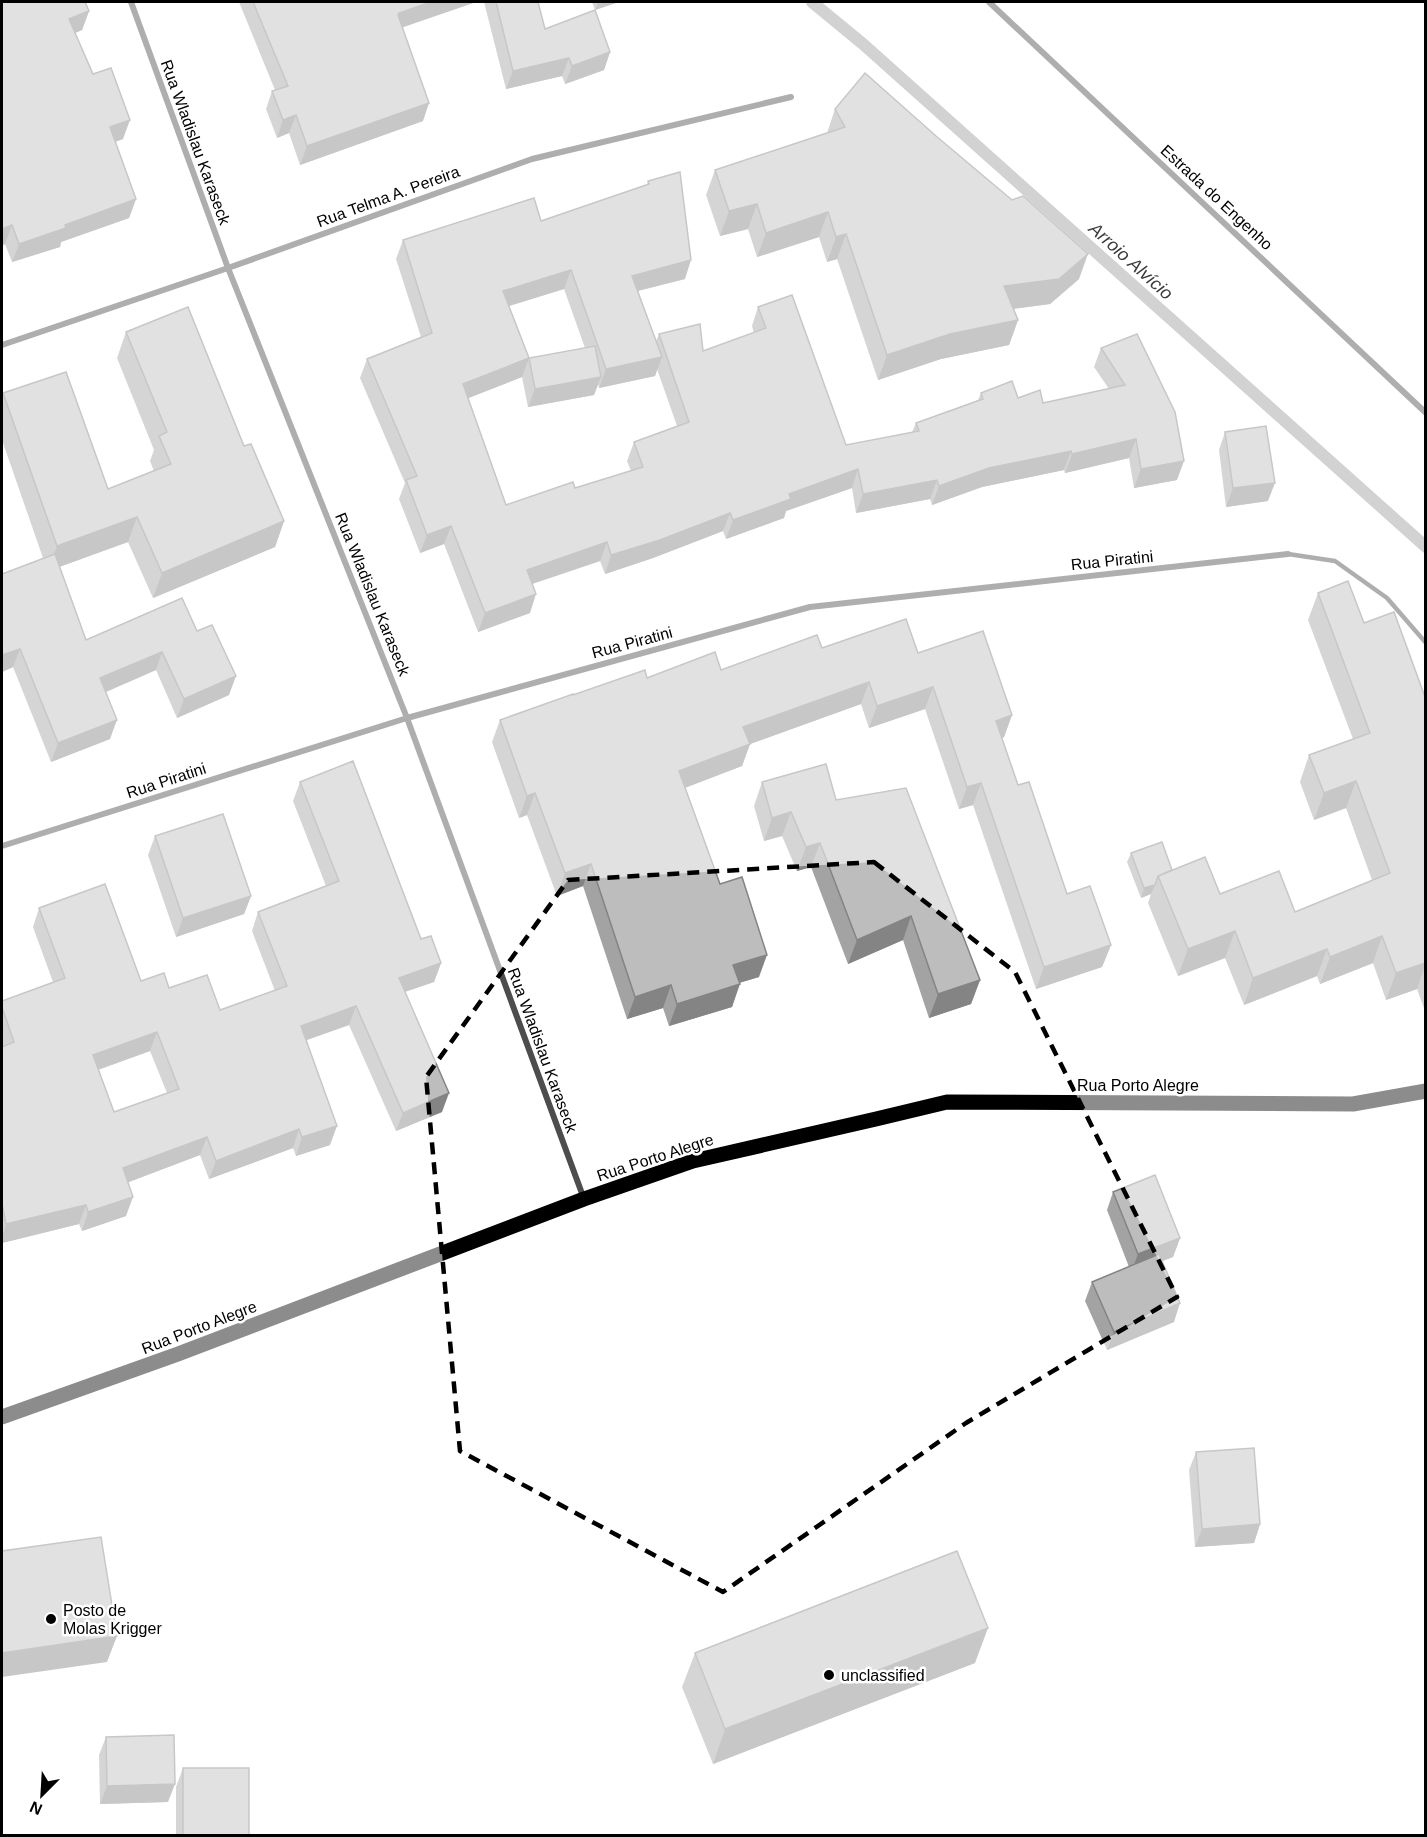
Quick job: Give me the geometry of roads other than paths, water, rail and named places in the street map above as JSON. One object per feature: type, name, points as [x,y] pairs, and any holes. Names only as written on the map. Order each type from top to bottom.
[{"type":"main road","name":"Rua Porto Alegre","points":[[2,1418],[178,1354],[584,1199],[693,1161],[947,1102],[1353,1104],[1425,1090]]},
{"type":"street","name":"Rua Wladislau Karaseck","points":[[130,2],[228,268],[407,718],[584,1199]]},
{"type":"street","name":"Estrada do Engenho","points":[[989,2],[1425,413]]},
{"type":"street","name":"Rua Telma A. Pereira","points":[[2,345],[228,268],[532,159],[791,97]]},
{"type":"street","name":"Rua Piratini","points":[[2,846],[407,718],[810,607],[1288,554]]},
{"type":"lane","points":[[1288,554],[1335,561],[1387,598],[1425,643]]},
{"type":"waterway","name":"Arroio Alvício","points":[[812,2],[863,44],[1426,547]]},
{"type":"place","name":"Posto de Molas Krigger","points":[[51,1619]]},
{"type":"place","name":"unclassified","points":[[829,1675]]}]
